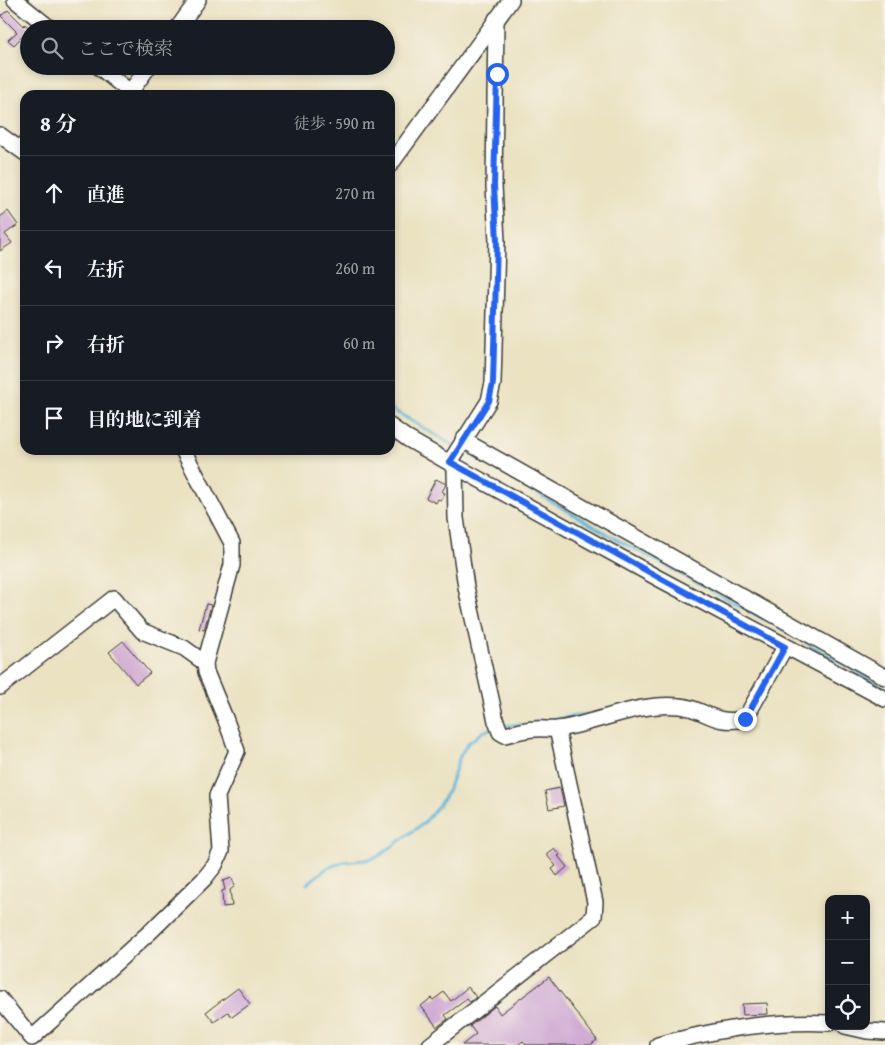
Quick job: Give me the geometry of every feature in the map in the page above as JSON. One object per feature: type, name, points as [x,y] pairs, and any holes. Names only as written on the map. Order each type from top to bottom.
[{"type":"street","points":[[15,0],[40,20]]},
{"type":"street","points":[[184,20],[198,0]]},
{"type":"street","points":[[395,158],[511,0]]},
{"type":"street","points":[[496,19],[494,186],[497,241],[493,383],[489,401],[456,454],[456,518],[466,587],[498,726],[505,735],[533,729],[557,730],[610,715],[657,706],[679,706],[693,709],[718,720],[732,722],[745,719],[785,647]]},
{"type":"street","points":[[108,75],[126,90]]},
{"type":"street","points":[[131,90],[142,75]]},
{"type":"street","points":[[0,135],[20,149]]},
{"type":"street","points":[[395,430],[408,439],[456,454],[885,677]]},
{"type":"street","points":[[456,454],[785,647],[885,699]]},
{"type":"street","points":[[0,999],[32,1038],[151,931],[215,865],[221,851],[217,796],[237,752],[206,672],[205,663],[232,565],[232,543],[186,455]]},
{"type":"street","points":[[0,687],[114,598],[142,631],[184,648],[205,663]]},
{"type":"street","points":[[430,1045],[594,917],[595,902],[557,730]]},
{"type":"street","points":[[658,1045],[736,1028],[798,1022],[825,1023]]},
{"type":"street","points":[[860,1030],[885,1032]]},
{"type":"building","points":[[8,10],[20,22],[20,39],[14,45],[8,40],[17,32],[1,16]]},
{"type":"building","points":[[8,211],[18,225],[5,234],[12,243],[0,251],[0,217]]},
{"type":"building","points":[[436,479],[446,484],[442,492],[445,493],[441,500],[438,499],[436,503],[426,498]]},
{"type":"building","points":[[206,604],[211,605],[204,630],[199,629]]},
{"type":"building","points":[[123,641],[150,673],[136,684],[109,652]]},
{"type":"building","points":[[560,788],[564,806],[549,809],[545,791]]},
{"type":"building","points":[[554,848],[567,867],[557,876],[552,869],[556,866],[546,854]]},
{"type":"building","points":[[232,878],[235,886],[230,890],[232,906],[223,907],[222,891],[225,890],[223,881]]},
{"type":"building","points":[[549,977],[597,1040],[590,1045],[527,1045],[523,1041],[518,1045],[462,1045],[476,1034],[470,1026],[495,1006],[500,1014]]},
{"type":"building","points":[[468,987],[476,997],[470,1002],[467,999],[445,1015],[448,1019],[437,1027],[421,1006],[431,998],[433,1000],[444,992],[451,1001]]},
{"type":"building","points":[[238,988],[250,1004],[232,1017],[228,1012],[214,1022],[206,1012]]},
{"type":"building","points":[[767,1003],[768,1014],[743,1015],[742,1004]]},
{"type":"waterway","points":[[395,411],[454,446]]},
{"type":"waterway","points":[[462,450],[616,539],[788,632],[885,688]]},
{"type":"waterway","points":[[536,722],[589,714]]},
{"type":"waterway","points":[[504,726],[520,724]]},
{"type":"waterway","points":[[307,884],[327,868],[344,862],[366,860],[379,856],[424,823],[448,791],[460,756],[468,743],[483,732],[493,728]]},
{"type":"route","points":[[497,74],[494,186],[497,241],[493,383],[489,401],[450,462],[656,578],[785,647],[745,719]]}]
